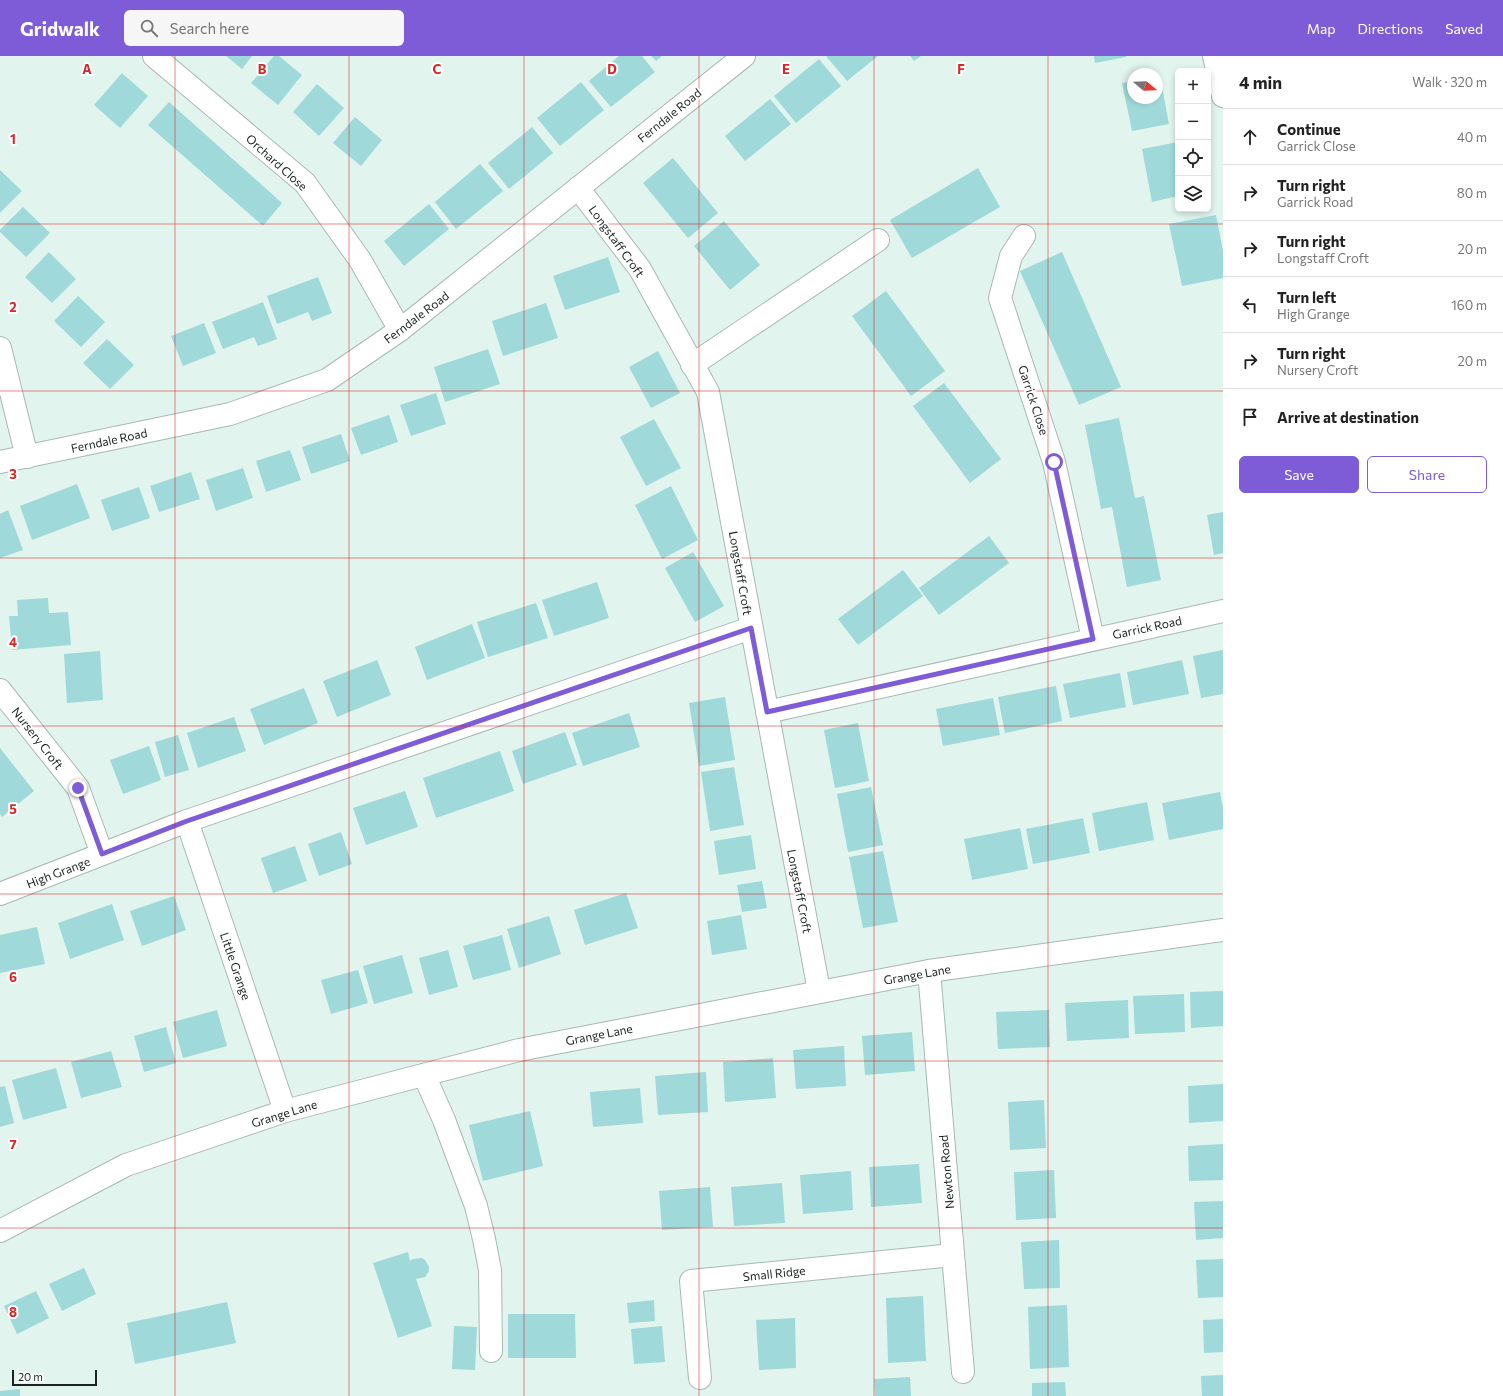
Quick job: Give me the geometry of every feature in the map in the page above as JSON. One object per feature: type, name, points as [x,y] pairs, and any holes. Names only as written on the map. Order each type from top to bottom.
[{"type":"street","name":"Orchard Close","points":[[154,56],[305,183],[360,260],[400,330]]},
{"type":"street","name":"Ferndale Road","points":[[0,462],[230,414],[327,380],[400,330],[744,56]]},
{"type":"street","points":[[1214,56],[1223,96]]},
{"type":"street","name":"Longstaff Croft","points":[[578,188],[640,268],[708,392],[819,991]]},
{"type":"street","name":"Garrick Close","points":[[1024,236],[1011,256],[1000,298],[1054,462],[1093,639]]},
{"type":"street","points":[[692,365],[878,240]]},
{"type":"street","points":[[0,348],[27,457]]},
{"type":"street","name":"Garrick Road","points":[[767,712],[1223,611]]},
{"type":"street","name":"High Grange","points":[[0,894],[187,821],[751,628]]},
{"type":"street","name":"Nursery Croft","points":[[0,690],[78,788],[102,854]]},
{"type":"street","name":"Little Grange","points":[[187,821],[285,1111]]},
{"type":"street","name":"Grange Lane","points":[[0,1231],[126,1165],[285,1111],[519,1050],[929,971],[1223,930]]},
{"type":"street","name":"Newton Road","points":[[929,971],[963,1372]]},
{"type":"street","points":[[424,1075],[444,1120],[476,1206],[490,1270],[491,1351]]},
{"type":"street","name":"Small Ridge","points":[[700,1378],[691,1281],[953,1255]]},
{"type":"building","points":[[226,56],[252,56],[242,69]]},
{"type":"building","points":[[274,56],[279,56],[302,75],[278,105],[251,83]]},
{"type":"building","points":[[619,56],[642,56],[655,72],[611,107],[589,81]]},
{"type":"building","points":[[651,56],[662,56],[656,61]]},
{"type":"building","points":[[826,56],[878,56],[847,81]]},
{"type":"building","points":[[910,56],[921,56],[914,61]]},
{"type":"building","points":[[1094,56],[1126,56],[1126,57],[1095,63]]},
{"type":"building","points":[[819,59],[841,86],[796,123],[774,96]]},
{"type":"building","points":[[122,73],[148,96],[120,128],[94,105]]},
{"type":"building","points":[[581,82],[604,110],[560,146],[537,118]]},
{"type":"building","points":[[1127,82],[1127,104],[1163,104],[1163,92],[1169,124],[1132,131],[1122,83]]},
{"type":"building","points":[[317,84],[344,108],[319,136],[293,112]]},
{"type":"building","points":[[770,99],[791,124],[745,161],[725,136]]},
{"type":"building","points":[[169,102],[282,203],[263,226],[148,125]]},
{"type":"building","points":[[355,117],[382,140],[361,166],[333,143]]},
{"type":"building","points":[[532,127],[553,153],[509,189],[488,163]]},
{"type":"building","points":[[1175,143],[1175,197],[1152,202],[1142,149]]},
{"type":"building","points":[[673,158],[718,213],[688,238],[643,183]]},
{"type":"building","points":[[480,164],[503,191],[456,229],[435,202]]},
{"type":"building","points":[[978,168],[1000,207],[912,258],[890,220]]},
{"type":"building","points":[[0,170],[22,191],[0,213]]},
{"type":"building","points":[[429,204],[449,229],[404,266],[384,241]]},
{"type":"building","points":[[23,207],[50,233],[26,257],[0,232],[0,230]]},
{"type":"building","points":[[1216,215],[1223,251],[1223,278],[1182,286],[1169,224]]},
{"type":"building","points":[[724,221],[760,265],[730,290],[694,246]]},
{"type":"building","points":[[49,252],[76,279],[52,303],[25,277]]},
{"type":"building","points":[[1062,252],[1121,387],[1079,405],[1020,271]]},
{"type":"building","points":[[608,257],[620,292],[565,310],[553,276]]},
{"type":"building","points":[[318,277],[332,313],[312,321],[308,312],[277,324],[267,296]]},
{"type":"building","points":[[886,291],[945,371],[911,396],[852,316]]},
{"type":"building","points":[[78,296],[105,322],[81,347],[54,321]]},
{"type":"building","points":[[263,302],[277,339],[258,346],[254,337],[223,349],[212,322]]},
{"type":"building","points":[[546,303],[558,338],[503,356],[492,321]]},
{"type":"building","points":[[204,323],[216,353],[183,366],[171,336]]},
{"type":"building","points":[[107,339],[134,365],[110,389],[83,363]]},
{"type":"building","points":[[488,349],[500,384],[445,402],[434,367]]},
{"type":"building","points":[[658,351],[680,393],[651,408],[629,367]]},
{"type":"building","points":[[944,383],[1001,459],[970,483],[913,406]]},
{"type":"building","points":[[436,393],[446,424],[411,436],[400,405]]},
{"type":"building","points":[[389,415],[398,442],[361,455],[351,428]]},
{"type":"building","points":[[1119,418],[1135,498],[1144,496],[1161,580],[1127,587],[1112,507],[1101,509],[1085,425]]},
{"type":"building","points":[[654,419],[681,468],[646,486],[620,437]]},
{"type":"building","points":[[341,434],[350,461],[311,474],[302,447]]},
{"type":"building","points":[[290,450],[301,480],[266,492],[256,461]]},
{"type":"building","points":[[243,468],[253,498],[216,511],[206,480]]},
{"type":"building","points":[[191,472],[200,499],[159,512],[150,486]]},
{"type":"building","points":[[77,484],[90,518],[32,540],[20,506]]},
{"type":"building","points":[[671,486],[698,540],[662,559],[635,505]]},
{"type":"building","points":[[139,487],[150,518],[112,531],[101,500]]},
{"type":"building","points":[[8,510],[23,550],[0,558],[0,514]]},
{"type":"building","points":[[1223,512],[1223,553],[1214,555],[1207,515]]},
{"type":"building","points":[[989,536],[1009,563],[939,615],[919,588]]},
{"type":"building","points":[[693,552],[724,606],[695,622],[665,568]]},
{"type":"building","points":[[903,570],[923,596],[858,645],[838,619]]},
{"type":"building","points":[[597,582],[609,618],[554,636],[542,600]]},
{"type":"building","points":[[48,598],[49,613],[68,612],[71,645],[12,650],[9,616],[18,616],[17,600]]},
{"type":"building","points":[[536,603],[548,638],[488,657],[477,622]]},
{"type":"building","points":[[472,624],[485,658],[427,680],[415,647]]},
{"type":"building","points":[[1223,650],[1223,694],[1201,698],[1193,656]]},
{"type":"building","points":[[100,651],[103,700],[67,703],[64,654]]},
{"type":"building","points":[[377,660],[391,695],[337,717],[323,681]]},
{"type":"building","points":[[1182,660],[1189,694],[1133,705],[1127,672]]},
{"type":"building","points":[[1120,673],[1126,707],[1070,718],[1063,684]]},
{"type":"building","points":[[1056,686],[1062,721],[1005,733],[998,697]]},
{"type":"building","points":[[304,688],[318,723],[264,745],[250,709]]},
{"type":"building","points":[[725,697],[735,760],[699,766],[689,703]]},
{"type":"building","points":[[993,698],[1000,735],[943,746],[936,709]]},
{"type":"building","points":[[629,713],[640,747],[583,766],[572,733]]},
{"type":"building","points":[[234,717],[246,751],[198,768],[187,733]]},
{"type":"building","points":[[858,723],[869,781],[835,788],[824,730]]},
{"type":"building","points":[[565,732],[577,765],[523,784],[512,751]]},
{"type":"building","points":[[178,735],[189,770],[165,777],[155,742]]},
{"type":"building","points":[[149,746],[161,780],[123,794],[110,760]]},
{"type":"building","points":[[0,748],[34,791],[2,817],[0,814]]},
{"type":"building","points":[[500,751],[514,791],[436,818],[423,778]]},
{"type":"building","points":[[734,767],[744,825],[710,831],[701,772]]},
{"type":"building","points":[[871,787],[883,845],[848,852],[837,794]]},
{"type":"building","points":[[405,791],[418,827],[366,845],[353,808]]},
{"type":"building","points":[[1220,792],[1223,808],[1223,829],[1169,840],[1162,803]]},
{"type":"building","points":[[1147,802],[1154,840],[1099,851],[1092,813]]},
{"type":"building","points":[[1083,818],[1090,853],[1033,864],[1026,829]]},
{"type":"building","points":[[1020,828],[1028,869],[972,880],[964,839]]},
{"type":"building","points":[[341,832],[352,864],[319,876],[308,844]]},
{"type":"building","points":[[751,835],[756,869],[719,875],[714,841]]},
{"type":"building","points":[[295,846],[307,881],[273,893],[261,858]]},
{"type":"building","points":[[883,851],[898,922],[863,928],[849,857]]},
{"type":"building","points":[[762,881],[767,908],[742,912],[737,885]]},
{"type":"building","points":[[626,893],[638,928],[585,945],[574,910]]},
{"type":"building","points":[[174,896],[186,930],[142,946],[130,911]]},
{"type":"building","points":[[112,904],[124,940],[70,959],[58,923]]},
{"type":"building","points":[[741,915],[747,949],[712,955],[707,921]]},
{"type":"building","points":[[549,916],[561,954],[519,968],[507,929]]},
{"type":"building","points":[[37,927],[45,964],[0,973],[0,935]]},
{"type":"building","points":[[502,935],[511,970],[473,980],[463,946]]},
{"type":"building","points":[[448,950],[458,987],[429,995],[419,958]]},
{"type":"building","points":[[402,955],[413,993],[374,1004],[363,966]]},
{"type":"building","points":[[358,970],[368,1003],[331,1014],[321,980]]},
{"type":"building","points":[[1223,991],[1223,1026],[1191,1028],[1190,992]]},
{"type":"building","points":[[1184,994],[1185,1032],[1135,1034],[1133,996]]},
{"type":"building","points":[[1128,1000],[1129,1038],[1067,1041],[1065,1003]]},
{"type":"building","points":[[217,1010],[227,1046],[183,1058],[173,1022]]},
{"type":"building","points":[[1049,1010],[1050,1047],[998,1049],[996,1012]]},
{"type":"building","points":[[166,1027],[176,1063],[144,1072],[134,1036]]},
{"type":"building","points":[[912,1032],[915,1071],[865,1075],[862,1036]]},
{"type":"building","points":[[844,1046],[846,1086],[796,1089],[793,1050]]},
{"type":"building","points":[[111,1051],[122,1087],[81,1098],[71,1062]]},
{"type":"building","points":[[773,1058],[776,1098],[725,1102],[723,1062]]},
{"type":"building","points":[[56,1068],[67,1108],[23,1120],[12,1080]]},
{"type":"building","points":[[706,1072],[708,1112],[658,1115],[655,1076]]},
{"type":"building","points":[[1223,1084],[1223,1121],[1189,1123],[1188,1086]]},
{"type":"building","points":[[5,1086],[14,1123],[0,1127],[0,1087]]},
{"type":"building","points":[[640,1088],[643,1123],[593,1127],[590,1092]]},
{"type":"building","points":[[1044,1100],[1046,1148],[1010,1150],[1008,1102]]},
{"type":"building","points":[[530,1111],[543,1166],[483,1181],[469,1125]]},
{"type":"building","points":[[1223,1144],[1223,1180],[1189,1181],[1188,1146]]},
{"type":"building","points":[[919,1164],[922,1203],[871,1207],[869,1167]]},
{"type":"building","points":[[1054,1170],[1056,1218],[1016,1220],[1014,1172]]},
{"type":"building","points":[[851,1171],[853,1210],[803,1214],[800,1175]]},
{"type":"building","points":[[782,1183],[785,1223],[734,1226],[731,1187]]},
{"type":"building","points":[[710,1187],[713,1227],[662,1230],[659,1191]]},
{"type":"building","points":[[1223,1201],[1223,1238],[1196,1240],[1194,1202]]},
{"type":"building","points":[[1059,1240],[1060,1288],[1024,1289],[1021,1242]]},
{"type":"building","points":[[408,1252],[410,1261],[413,1259],[422,1258],[429,1267],[429,1271],[425,1277],[416,1279],[432,1326],[398,1338],[373,1263]]},
{"type":"building","points":[[1223,1259],[1223,1297],[1198,1298],[1196,1260]]},
{"type":"building","points":[[84,1268],[96,1294],[62,1311],[49,1284]]},
{"type":"building","points":[[36,1291],[49,1318],[17,1334],[4,1306]]},
{"type":"building","points":[[923,1296],[926,1361],[888,1363],[886,1298]]},
{"type":"building","points":[[654,1300],[655,1321],[629,1323],[627,1303]]},
{"type":"building","points":[[227,1302],[236,1343],[135,1364],[127,1323]]},
{"type":"building","points":[[1067,1305],[1069,1367],[1030,1369],[1028,1307]]},
{"type":"building","points":[[508,1314],[575,1314],[576,1358],[508,1358]]},
{"type":"building","points":[[795,1318],[796,1368],[759,1370],[756,1320]]},
{"type":"building","points":[[1223,1319],[1223,1352],[1204,1353],[1203,1320]]},
{"type":"building","points":[[454,1326],[477,1327],[475,1370],[452,1369]]},
{"type":"building","points":[[662,1326],[665,1362],[634,1364],[631,1329]]},
{"type":"building","points":[[1223,1375],[1223,1396],[1202,1396],[1201,1376]]},
{"type":"building","points":[[910,1377],[911,1396],[875,1396],[874,1379]]},
{"type":"building","points":[[1065,1382],[1066,1396],[1032,1396],[1032,1383]]},
{"type":"building","points":[[20,1389],[20,1396],[0,1396],[0,1391]]},
{"type":"route","points":[[78,788],[102,854],[187,821],[751,628],[767,712],[1093,639],[1054,462]]}]
